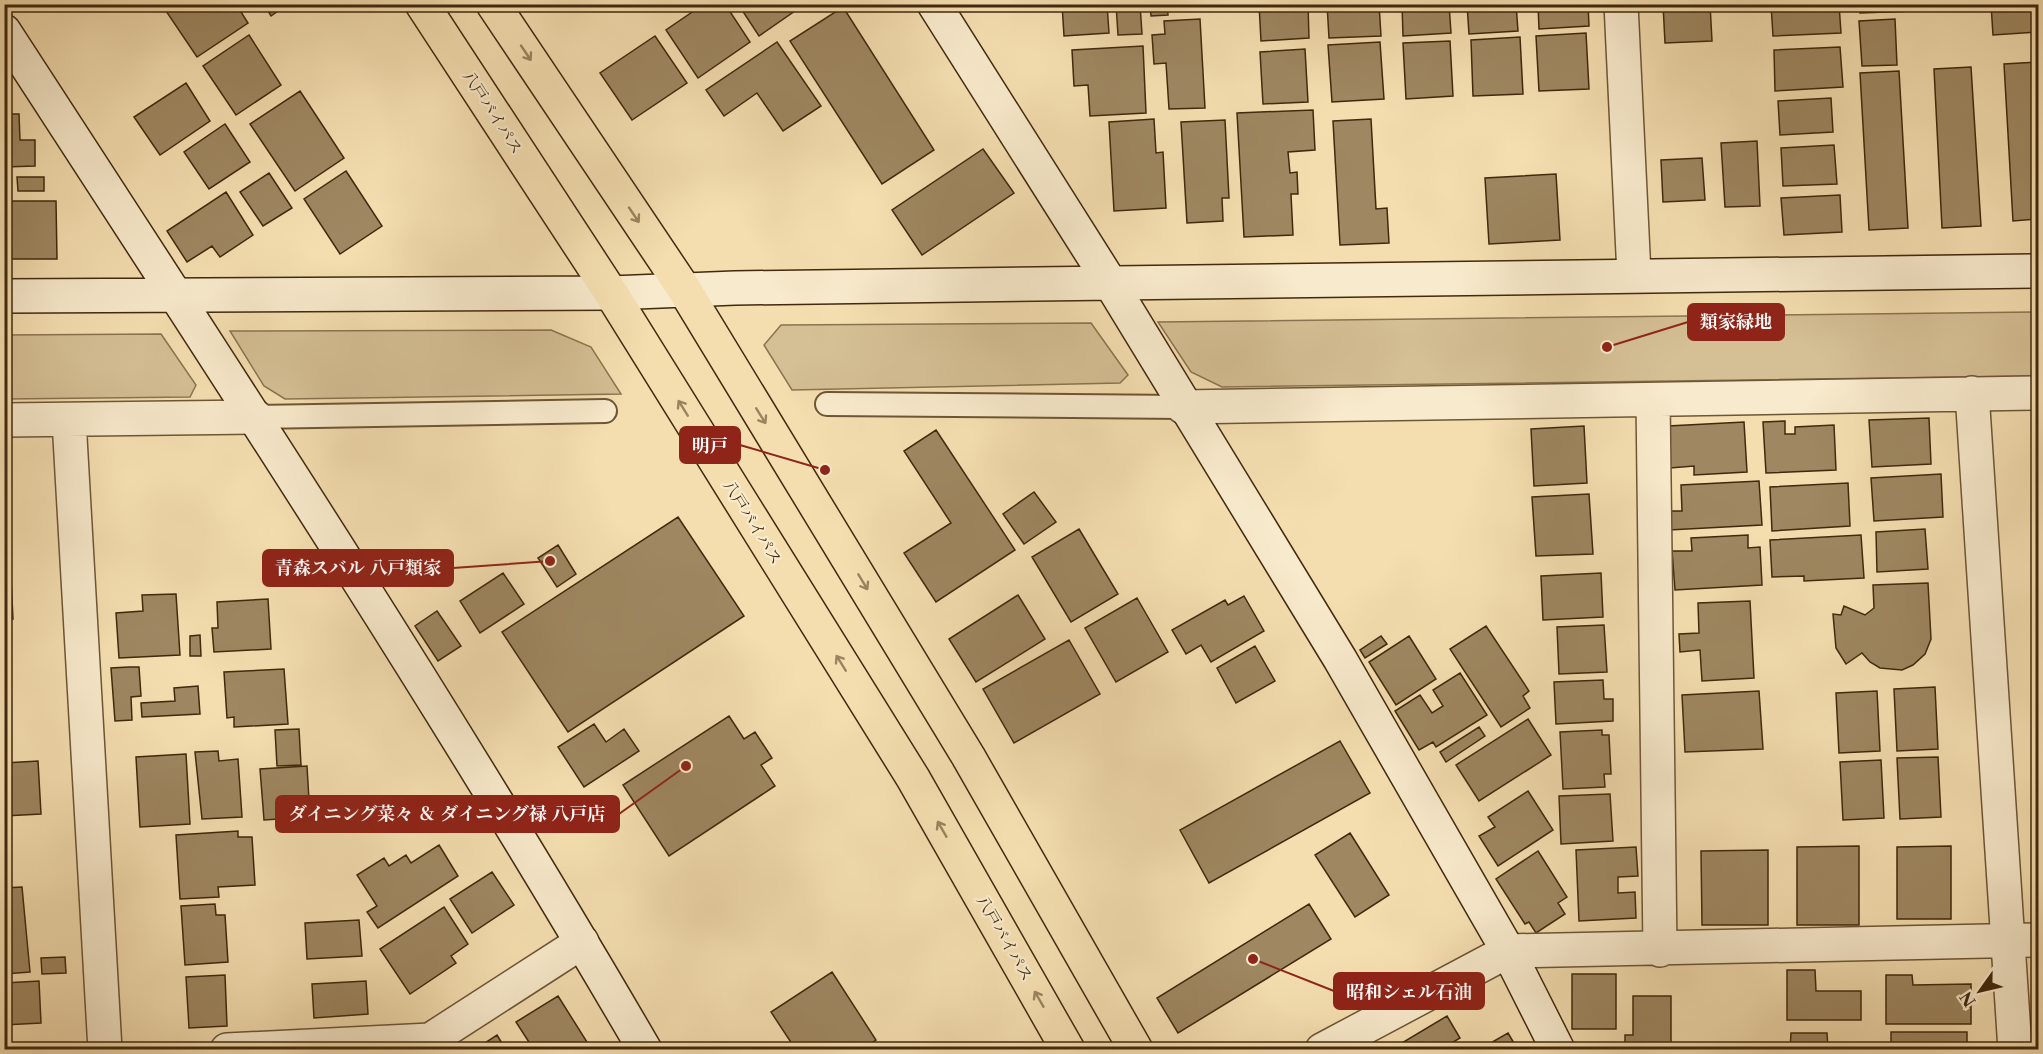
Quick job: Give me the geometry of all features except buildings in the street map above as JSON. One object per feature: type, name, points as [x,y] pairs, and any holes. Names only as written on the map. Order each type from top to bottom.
[{"type":"highway","name":"八戸バイパス","points":[[422,4],[611,293],[913,778],[1068,1050]]},
{"type":"highway","points":[[493,4],[684,290],[968,756],[1136,1050]]},
{"type":"street","points":[[934,4],[1111,284],[1183,407],[1340,659],[1508,951],[1558,1050]]},
{"type":"street","points":[[1621,4],[1634,275]]},
{"type":"street","points":[[4,32],[256,417],[582,942],[645,1050]]},
{"type":"street","points":[[4,296],[611,293],[1634,275],[2038,272]]},
{"type":"street","points":[[1972,393],[2024,940],[2015,1050]]},
{"type":"street","points":[[1183,407],[2038,393]]},
{"type":"street","points":[[1653,400],[1660,950]]},
{"type":"street","points":[[4,420],[256,417]]},
{"type":"street","points":[[69,420],[105,1050]]},
{"type":"street","points":[[1322,1050],[1508,951],[1660,950],[2024,940]]},
{"type":"street","points":[[227,1050],[430,1045],[582,942]]},
{"type":"lane","points":[[827,404],[1183,407]]},
{"type":"lane","points":[[256,417],[605,411]]},
{"type":"shaded area","points":[[2038,312],[2038,376],[1222,387],[1191,372],[1158,322]]},
{"type":"shaded area","points":[[1091,323],[1128,375],[1120,383],[792,390],[764,345],[781,325]]},
{"type":"shaded area","points":[[551,330],[591,347],[621,394],[285,399],[264,386],[230,331]]},
{"type":"shaded area","points":[[161,334],[196,385],[190,397],[5,399],[5,335]]},
{"type":"place","name":"類家緑地","points":[[1607,347]]},
{"type":"place","name":"明戸","points":[[825,470]]},
{"type":"place","name":"青森スバル 八戸類家","points":[[550,561]]},
{"type":"place","name":"ダイニング菜々 ＆ ダイニング禄 八戸店","points":[[686,766]]},
{"type":"place","name":"昭和シェル石油","points":[[1253,959]]}]
